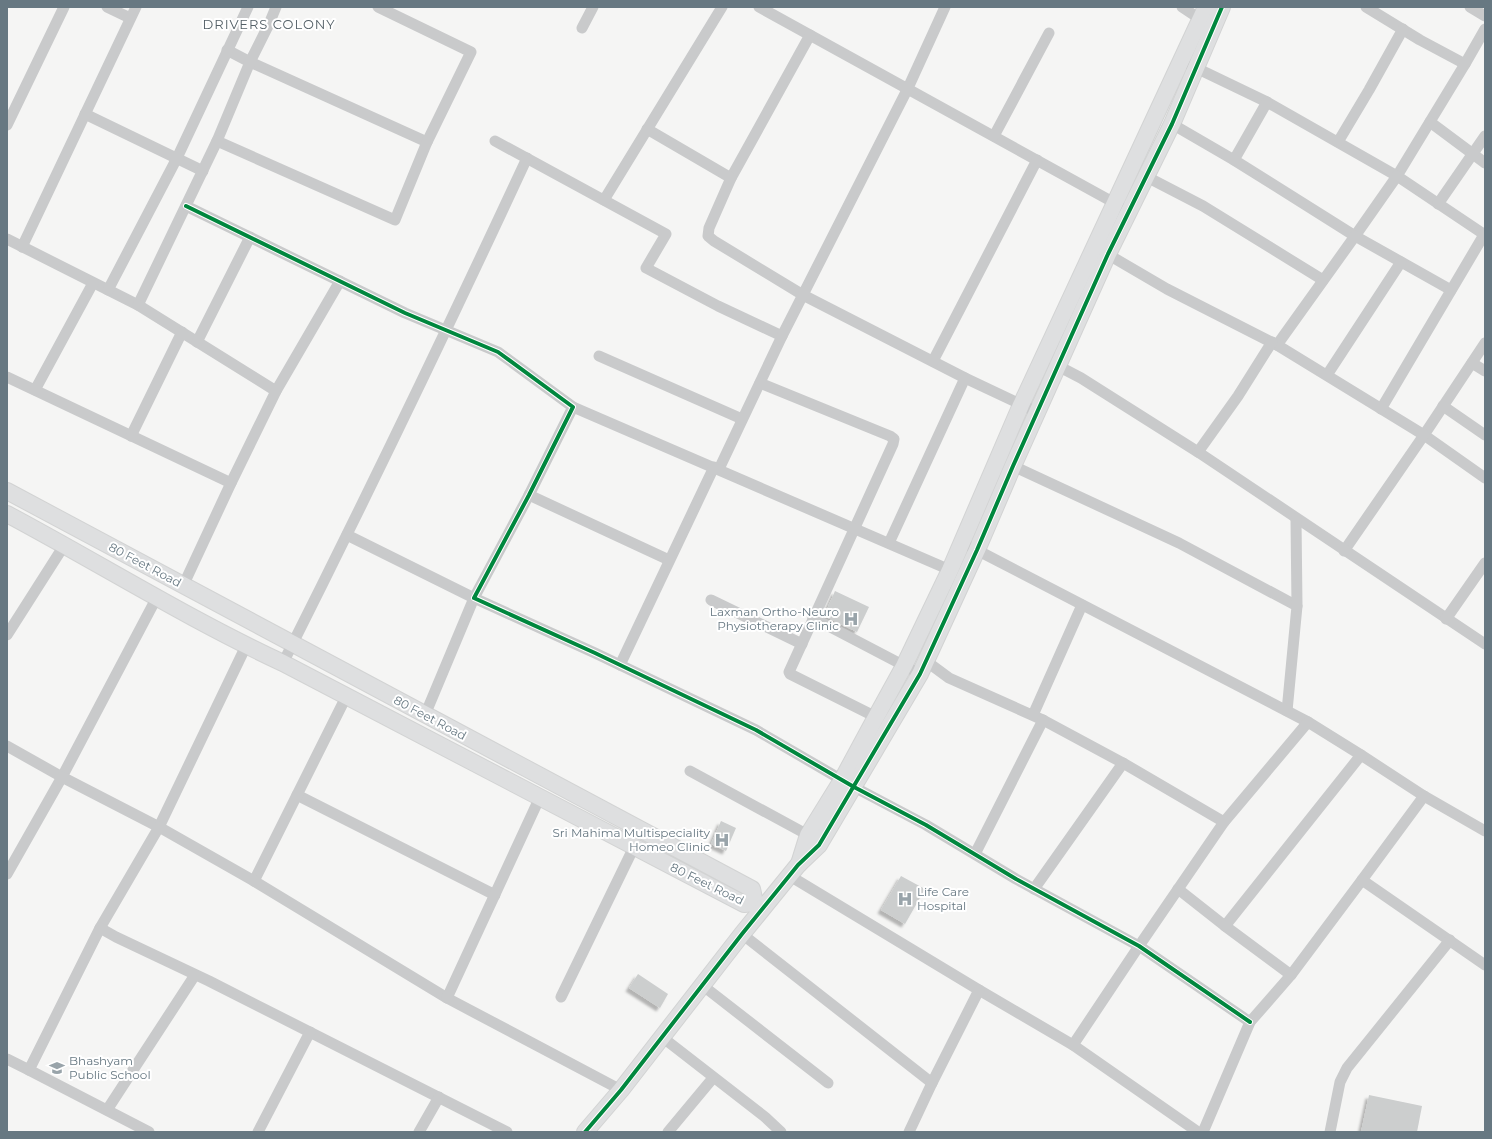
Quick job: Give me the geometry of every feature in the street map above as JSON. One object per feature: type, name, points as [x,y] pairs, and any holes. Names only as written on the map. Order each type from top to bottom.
[{"type":"street","points":[[7,123],[64,7]]},
{"type":"street","points":[[107,7],[130,18]]},
{"type":"street","points":[[22,247],[136,7]]},
{"type":"street","points":[[108,290],[176,158],[248,7]]},
{"type":"street","points":[[138,305],[217,141],[250,62],[276,7]]},
{"type":"street","points":[[217,141],[395,220],[427,142],[471,52],[378,7]]},
{"type":"street","points":[[582,28],[593,7]]},
{"type":"street","points":[[604,200],[722,7]]},
{"type":"street","points":[[759,7],[908,88],[1129,212]]},
{"type":"street","points":[[620,665],[669,560],[742,419],[782,336],[908,88],[945,7]]},
{"type":"street","points":[[585,1132],[621,1090],[742,934],[760,906],[819,845],[848,784],[876,717],[904,666],[950,570],[1021,405],[1101,251],[1129,212],[1172,124],[1203,13],[1182,7]]},
{"type":"street","points":[[794,871],[808,835],[848,784],[923,667],[977,550],[1058,366],[1101,251],[1114,203],[1188,64],[1222,7]]},
{"type":"street","points":[[1366,7],[1465,64]]},
{"type":"street","points":[[1470,7],[1485,16]]},
{"type":"street","points":[[1338,142],[1370,90],[1403,29]]},
{"type":"street","points":[[1198,452],[1274,344],[1323,280],[1397,176],[1485,29]]},
{"type":"street","points":[[994,136],[1049,33]]},
{"type":"street","points":[[810,35],[731,178],[709,228],[708,236],[803,295],[965,378],[1037,412]]},
{"type":"street","points":[[227,50],[250,62],[427,142]]},
{"type":"street","points":[[1188,64],[1267,102],[1338,142],[1397,176],[1485,234],[1381,409]]},
{"type":"street","points":[[1234,160],[1267,102]]},
{"type":"street","points":[[85,114],[203,171]]},
{"type":"street","points":[[1430,122],[1485,163]]},
{"type":"street","points":[[1172,124],[1234,160],[1355,236],[1451,290]]},
{"type":"street","points":[[647,129],[731,178]]},
{"type":"street","points":[[1438,204],[1485,136]]},
{"type":"street","points":[[495,141],[666,234],[646,268],[718,306],[782,336]]},
{"type":"street","points":[[283,663],[347,535],[527,158]]},
{"type":"street","points":[[933,361],[1037,160]]},
{"type":"street","points":[[1146,176],[1204,206],[1323,280]]},
{"type":"street","points":[[186,206],[405,313],[498,352],[573,407],[950,570]]},
{"type":"street","points":[[197,342],[250,237]]},
{"type":"street","points":[[7,239],[138,305],[276,391]]},
{"type":"street","points":[[1101,251],[1167,289],[1274,344],[1424,435],[1485,478]]},
{"type":"street","points":[[1326,376],[1401,262]]},
{"type":"street","points":[[183,586],[276,391],[340,281]]},
{"type":"street","points":[[35,390],[93,283]]},
{"type":"street","points":[[131,436],[182,332]]},
{"type":"street","points":[[1344,551],[1485,343]]},
{"type":"street","points":[[599,356],[742,419]]},
{"type":"street","points":[[1472,363],[1485,371]]},
{"type":"street","points":[[1058,366],[1081,378],[1198,452],[1485,644]]},
{"type":"street","points":[[7,377],[231,483]]},
{"type":"street","points":[[889,543],[965,378]]},
{"type":"street","points":[[760,383],[890,436],[894,439],[789,670],[790,674],[876,717]]},
{"type":"street","points":[[1443,406],[1485,435]]},
{"type":"street","points":[[425,715],[474,598],[529,495],[573,407]]},
{"type":"street","points":[[1013,466],[1179,544],[1297,606]]},
{"type":"street","name":"80 Feet Road","points":[[7,491],[752,889],[760,906]]},
{"type":"street","points":[[529,495],[669,560]]},
{"type":"street","name":"80 Feet Road","points":[[7,514],[65,544],[246,646],[283,663],[744,904],[760,906]]},
{"type":"street","points":[[1287,711],[1297,606],[1296,519]]},
{"type":"street","points":[[347,535],[474,598],[620,665],[756,730],[848,784],[926,825],[1034,889],[1139,946],[1250,1022]]},
{"type":"street","points":[[962,543],[1308,722],[1424,796],[1485,831]]},
{"type":"street","points":[[7,635],[65,544]]},
{"type":"street","points":[[1446,619],[1485,563]]},
{"type":"street","points":[[8,871],[62,777],[157,597]]},
{"type":"street","points":[[711,600],[802,644]]},
{"type":"street","points":[[1033,715],[1082,605]]},
{"type":"street","points":[[813,618],[904,666],[923,667],[1033,715],[1123,763],[1224,822]]},
{"type":"street","points":[[29,1070],[100,928],[159,827],[246,646]]},
{"type":"street","points":[[254,881],[346,697]]},
{"type":"street","points":[[975,854],[1043,720]]},
{"type":"street","points":[[1073,1045],[1224,822],[1308,722]]},
{"type":"street","points":[[7,746],[62,777],[159,827],[254,881],[447,998],[621,1090]]},
{"type":"street","points":[[1225,926],[1361,755]]},
{"type":"street","points":[[1034,889],[1123,763]]},
{"type":"street","points":[[690,771],[808,835]]},
{"type":"street","points":[[297,795],[495,895]]},
{"type":"street","points":[[1203,1132],[1250,1022],[1292,975],[1424,796]]},
{"type":"street","points":[[447,998],[540,798]]},
{"type":"street","points":[[561,997],[634,847]]},
{"type":"street","points":[[794,871],[979,990],[1073,1045],[1198,1132]]},
{"type":"street","points":[[1362,880],[1485,965]]},
{"type":"street","points":[[1178,889],[1225,926],[1292,975]]},
{"type":"street","points":[[100,928],[507,1132]]},
{"type":"street","points":[[742,934],[932,1083]]},
{"type":"street","points":[[1330,1132],[1340,1082],[1347,1068],[1450,940]]},
{"type":"street","points":[[107,1110],[195,975]]},
{"type":"street","points":[[702,985],[828,1083]]},
{"type":"street","points":[[909,1132],[979,990]]},
{"type":"street","points":[[258,1132],[310,1032]]},
{"type":"street","points":[[662,1037],[781,1132]]},
{"type":"street","points":[[7,1059],[149,1132]]},
{"type":"street","points":[[671,1131],[713,1078]]},
{"type":"street","points":[[419,1132],[439,1097]]},
{"type":"building","points":[[835,591],[869,607],[857,632],[824,616]]},
{"type":"building","points":[[721,821],[736,828],[726,851],[711,844]]},
{"type":"building","points":[[901,876],[925,889],[905,924],[881,910]]},
{"type":"building","points":[[638,974],[668,994],[660,1008],[629,988]]},
{"type":"building","points":[[1369,1095],[1422,1106],[1417,1132],[1361,1132]]},
{"type":"cycle path","points":[[585,1132],[621,1090],[742,934],[798,865],[819,845],[920,674],[977,550],[1108,254],[1172,124],[1222,7]]},
{"type":"cycle path","points":[[186,206],[405,313],[498,352],[573,407],[529,495],[474,598],[595,653],[756,730],[854,787],[926,825],[1016,879],[1139,946],[1250,1022]]},
{"type":"place","name":"Laxman Ortho-Neuro Physiotherapy Clinic","points":[[851,619]]},
{"type":"place","name":"Sri Mahima Multispeciality Homeo Clinic","points":[[722,840]]},
{"type":"place","name":"Life Care Hospital","points":[[905,899]]},
{"type":"place","name":"Bhashyam Public School","points":[[57,1068]]},
{"type":"district","name":"DRIVERS COLONY","points":[[269,24]]}]
